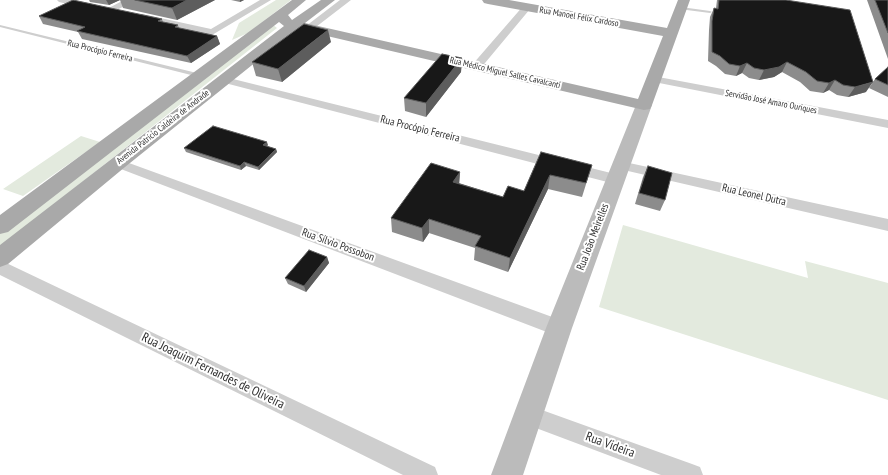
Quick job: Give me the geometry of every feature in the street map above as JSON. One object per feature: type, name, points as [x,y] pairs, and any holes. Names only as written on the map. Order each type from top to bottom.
[{"type":"main road","name":"Avenida Patrício Caldeira de Andrade","points":[[0,226],[300,0]]},
{"type":"main road","name":"Avenida Patrício Caldeira de Andrade","points":[[0,258],[224,80],[302,27],[329,0]]},
{"type":"main road","name":"Rua Manoel Félix Cardoso","points":[[488,0],[671,33]]},
{"type":"main road","name":"Rua João Meirelles","points":[[507,475],[559,328],[653,79],[683,4]]},
{"type":"main road","points":[[281,14],[285,22],[302,27]]},
{"type":"main road","name":"Rua Médico Miguel Salles Cavalcanti","points":[[302,27],[644,105]]},
{"type":"street","points":[[62,0],[212,32],[266,0]]},
{"type":"street","points":[[110,10],[131,0]]},
{"type":"street","points":[[302,27],[346,0]]},
{"type":"street","points":[[476,67],[527,7]]},
{"type":"street","name":"Servidão José Amaro Ouriques","points":[[653,79],[888,124]]},
{"type":"street","name":"Rua Procópio Ferreira","points":[[224,80],[618,172]]},
{"type":"street","name":"Rua Sílvio Possobon","points":[[118,163],[559,328]]},
{"type":"street","name":"Rua Leonel Dutra","points":[[618,172],[888,226]]},
{"type":"street","name":"Rua Joaquim Fernandes de Oliveira","points":[[0,267],[427,475]]},
{"type":"street","name":"Rua Videira","points":[[528,415],[692,475]]},
{"type":"lane","points":[[683,4],[710,12]]},
{"type":"lane","name":"Rua Procópio Ferreira","points":[[0,26],[199,75]]},
{"type":"shaded area","points":[[276,0],[291,0],[248,33],[232,40],[239,23]]},
{"type":"shaded area","points":[[272,24],[277,28],[0,247],[0,233]]},
{"type":"shaded area","points":[[81,136],[100,142],[23,196],[3,189]]},
{"type":"shaded area","points":[[623,225],[808,278],[805,261],[888,283],[888,400],[599,307]]},
{"type":"building","points":[[73,0],[162,19],[158,21],[178,25],[175,27],[217,36],[187,56],[77,31],[85,27],[39,16]]},
{"type":"building","points":[[135,0],[187,0],[172,8]]},
{"type":"building","points":[[719,0],[786,0],[850,10],[873,82],[855,87],[843,85],[835,80],[829,83],[817,81],[806,72],[787,62],[779,67],[764,70],[754,68],[747,63],[740,66],[729,64],[720,56],[712,52],[712,21],[714,8],[718,9]]},
{"type":"building","points":[[875,0],[888,0],[888,33]]},
{"type":"building","points":[[304,24],[328,30],[278,69],[252,62]]},
{"type":"building","points":[[442,54],[462,58],[426,103],[404,98]]},
{"type":"building","points":[[888,67],[888,85],[875,79]]},
{"type":"building","points":[[213,126],[267,142],[263,145],[276,149],[258,167],[244,162],[240,166],[184,148]]},
{"type":"building","points":[[541,152],[592,165],[586,183],[550,175],[510,258],[475,246],[481,236],[429,219],[422,228],[391,218],[431,163],[460,172],[453,182],[503,197],[508,186],[524,191]]},
{"type":"building","points":[[648,166],[672,173],[665,200],[639,193]]},
{"type":"building","points":[[309,250],[327,257],[304,286],[285,278]]}]
